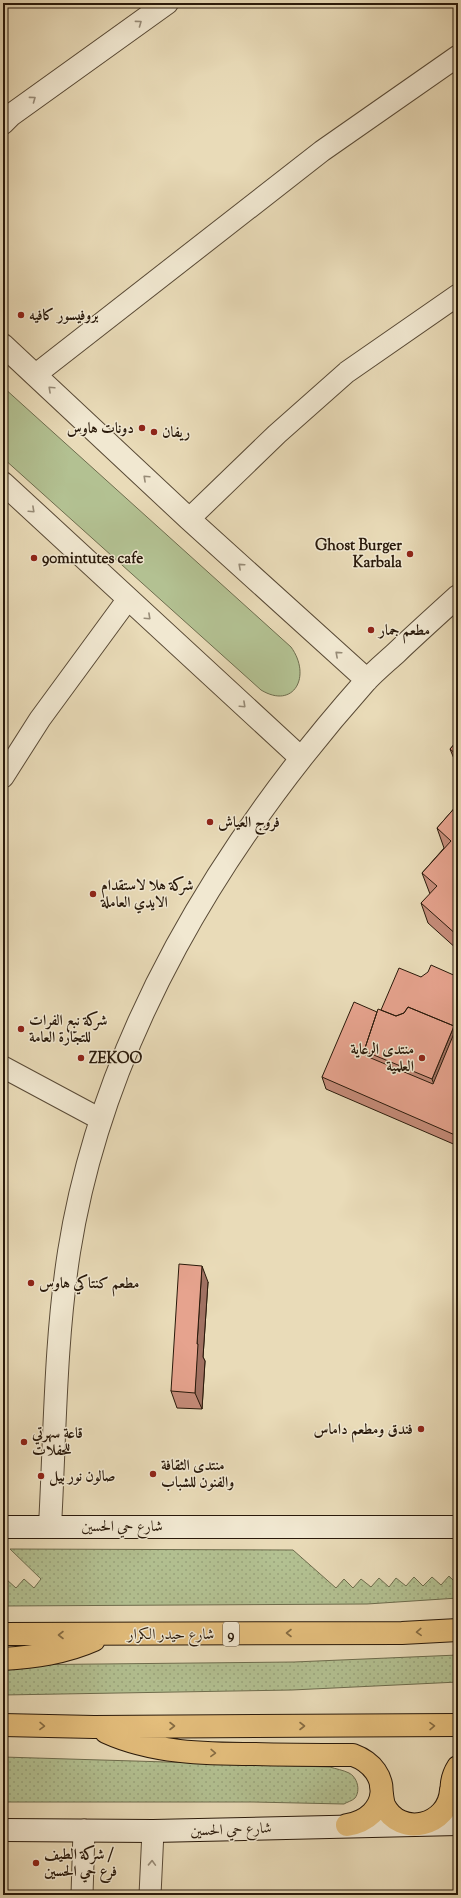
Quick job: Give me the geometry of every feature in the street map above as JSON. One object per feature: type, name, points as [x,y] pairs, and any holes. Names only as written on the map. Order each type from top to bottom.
[{"type":"highway","name":"شارع حيدر الكرار","points":[[3,1634],[104,1635],[402,1632],[458,1630]]},
{"type":"highway","points":[[3,1659],[54,1653],[78,1647],[104,1635]]},
{"type":"highway","points":[[3,1725],[94,1727],[458,1725]]},
{"type":"highway","points":[[94,1727],[118,1738],[170,1750],[222,1754],[353,1755],[365,1760],[373,1766],[381,1785],[384,1804],[389,1812],[396,1819],[415,1824],[434,1820],[455,1799],[452,1781],[458,1767]]},
{"type":"highway","points":[[347,1825],[357,1824],[373,1813],[379,1804],[381,1785]]},
{"type":"street","points":[[6,115],[162,4]]},
{"type":"street","points":[[35,374],[322,151],[458,56]]},
{"type":"street","points":[[189,519],[277,434],[347,372],[458,295]]},
{"type":"street","points":[[3,345],[189,519],[367,680]]},
{"type":"street","points":[[3,483],[302,758]]},
{"type":"street","points":[[50,1526],[60,1330],[68,1259],[84,1177],[100,1119],[126,1052],[170,955],[223,866],[302,758],[367,680],[458,596]]},
{"type":"street","points":[[3,777],[40,719],[128,599]]},
{"type":"street","points":[[3,1067],[100,1119]]},
{"type":"street","name":"شارع حي الحسين","points":[[3,1527],[458,1527]]},
{"type":"street","name":"شارع حي الحسين","points":[[3,1830],[153,1831],[347,1825],[458,1824]]},
{"type":"street","points":[[82,1895],[84,1830]]},
{"type":"street","points":[[150,1895],[153,1831]]},
{"type":"green space","points":[[3,387],[291,647],[297,658],[300,669],[296,687],[291,693],[283,696],[273,695],[261,690],[3,458]]},
{"type":"green space","points":[[10,1549],[293,1550],[336,1588],[344,1579],[353,1588],[361,1579],[371,1587],[379,1578],[389,1587],[396,1578],[406,1586],[414,1577],[423,1586],[432,1577],[441,1585],[449,1576],[458,1585],[458,1598],[367,1604],[3,1606],[3,1583],[6,1579],[16,1588],[24,1579],[34,1588],[41,1579]]},
{"type":"green space","points":[[458,1655],[458,1682],[292,1690],[3,1695],[3,1665],[294,1662]]},
{"type":"green space","points":[[3,1757],[330,1767],[352,1775],[356,1781],[358,1791],[355,1798],[344,1804],[253,1802],[3,1802]]},
{"type":"building","points":[[458,740],[458,756],[450,749]]},
{"type":"building","points":[[458,804],[458,936],[421,903],[437,886],[422,873],[451,841],[437,828]]},
{"type":"building","points":[[431,965],[458,977],[458,1129],[455,1135],[322,1077],[354,1002],[377,1012],[364,1051],[366,1056],[433,1084],[455,1031],[454,1026],[408,1007],[404,1013],[396,1016],[381,1010],[399,968],[421,977],[428,972]]},
{"type":"building","points":[[408,1007],[454,1026],[432,1079],[364,1051],[378,1009],[396,1016],[404,1013]]},
{"type":"building","points":[[179,1264],[202,1266],[195,1393],[171,1391]]},
{"type":"place","name":"بروفيسور كافيه","points":[[21,315]]},
{"type":"place","name":"دونات هاوس","points":[[142,428]]},
{"type":"place","name":"ريفان","points":[[154,432]]},
{"type":"place","name":"Ghost Burger Karbala","points":[[410,554]]},
{"type":"place","name":"90mintutes cafe","points":[[34,558]]},
{"type":"place","name":"مطعم جمار","points":[[371,630]]},
{"type":"place","name":"فروج العياش","points":[[210,822]]},
{"type":"place","name":"شركة هلا لاستقدام الايدي العاملة","points":[[93,894]]},
{"type":"place","name":"شركة نبع الفرات للتجارة العامة","points":[[21,1029]]},
{"type":"place","name":"ZEKOO","points":[[81,1058]]},
{"type":"place","name":"منتدى الرعاية العلمية","points":[[422,1058]]},
{"type":"place","name":"مطعم كنتاكي هاوس","points":[[31,1283]]},
{"type":"place","name":"فندق ومطعم داماس","points":[[421,1429]]},
{"type":"place","name":"قاعة سهرتي للحفلات","points":[[24,1442]]},
{"type":"place","name":"منتدى الثقافة والفنون للشباب","points":[[153,1474]]},
{"type":"place","name":"صالون نور بيل","points":[[41,1476]]},
{"type":"place","name":"شركة الطيف / فرع حي الحسين","points":[[36,1863]]}]
